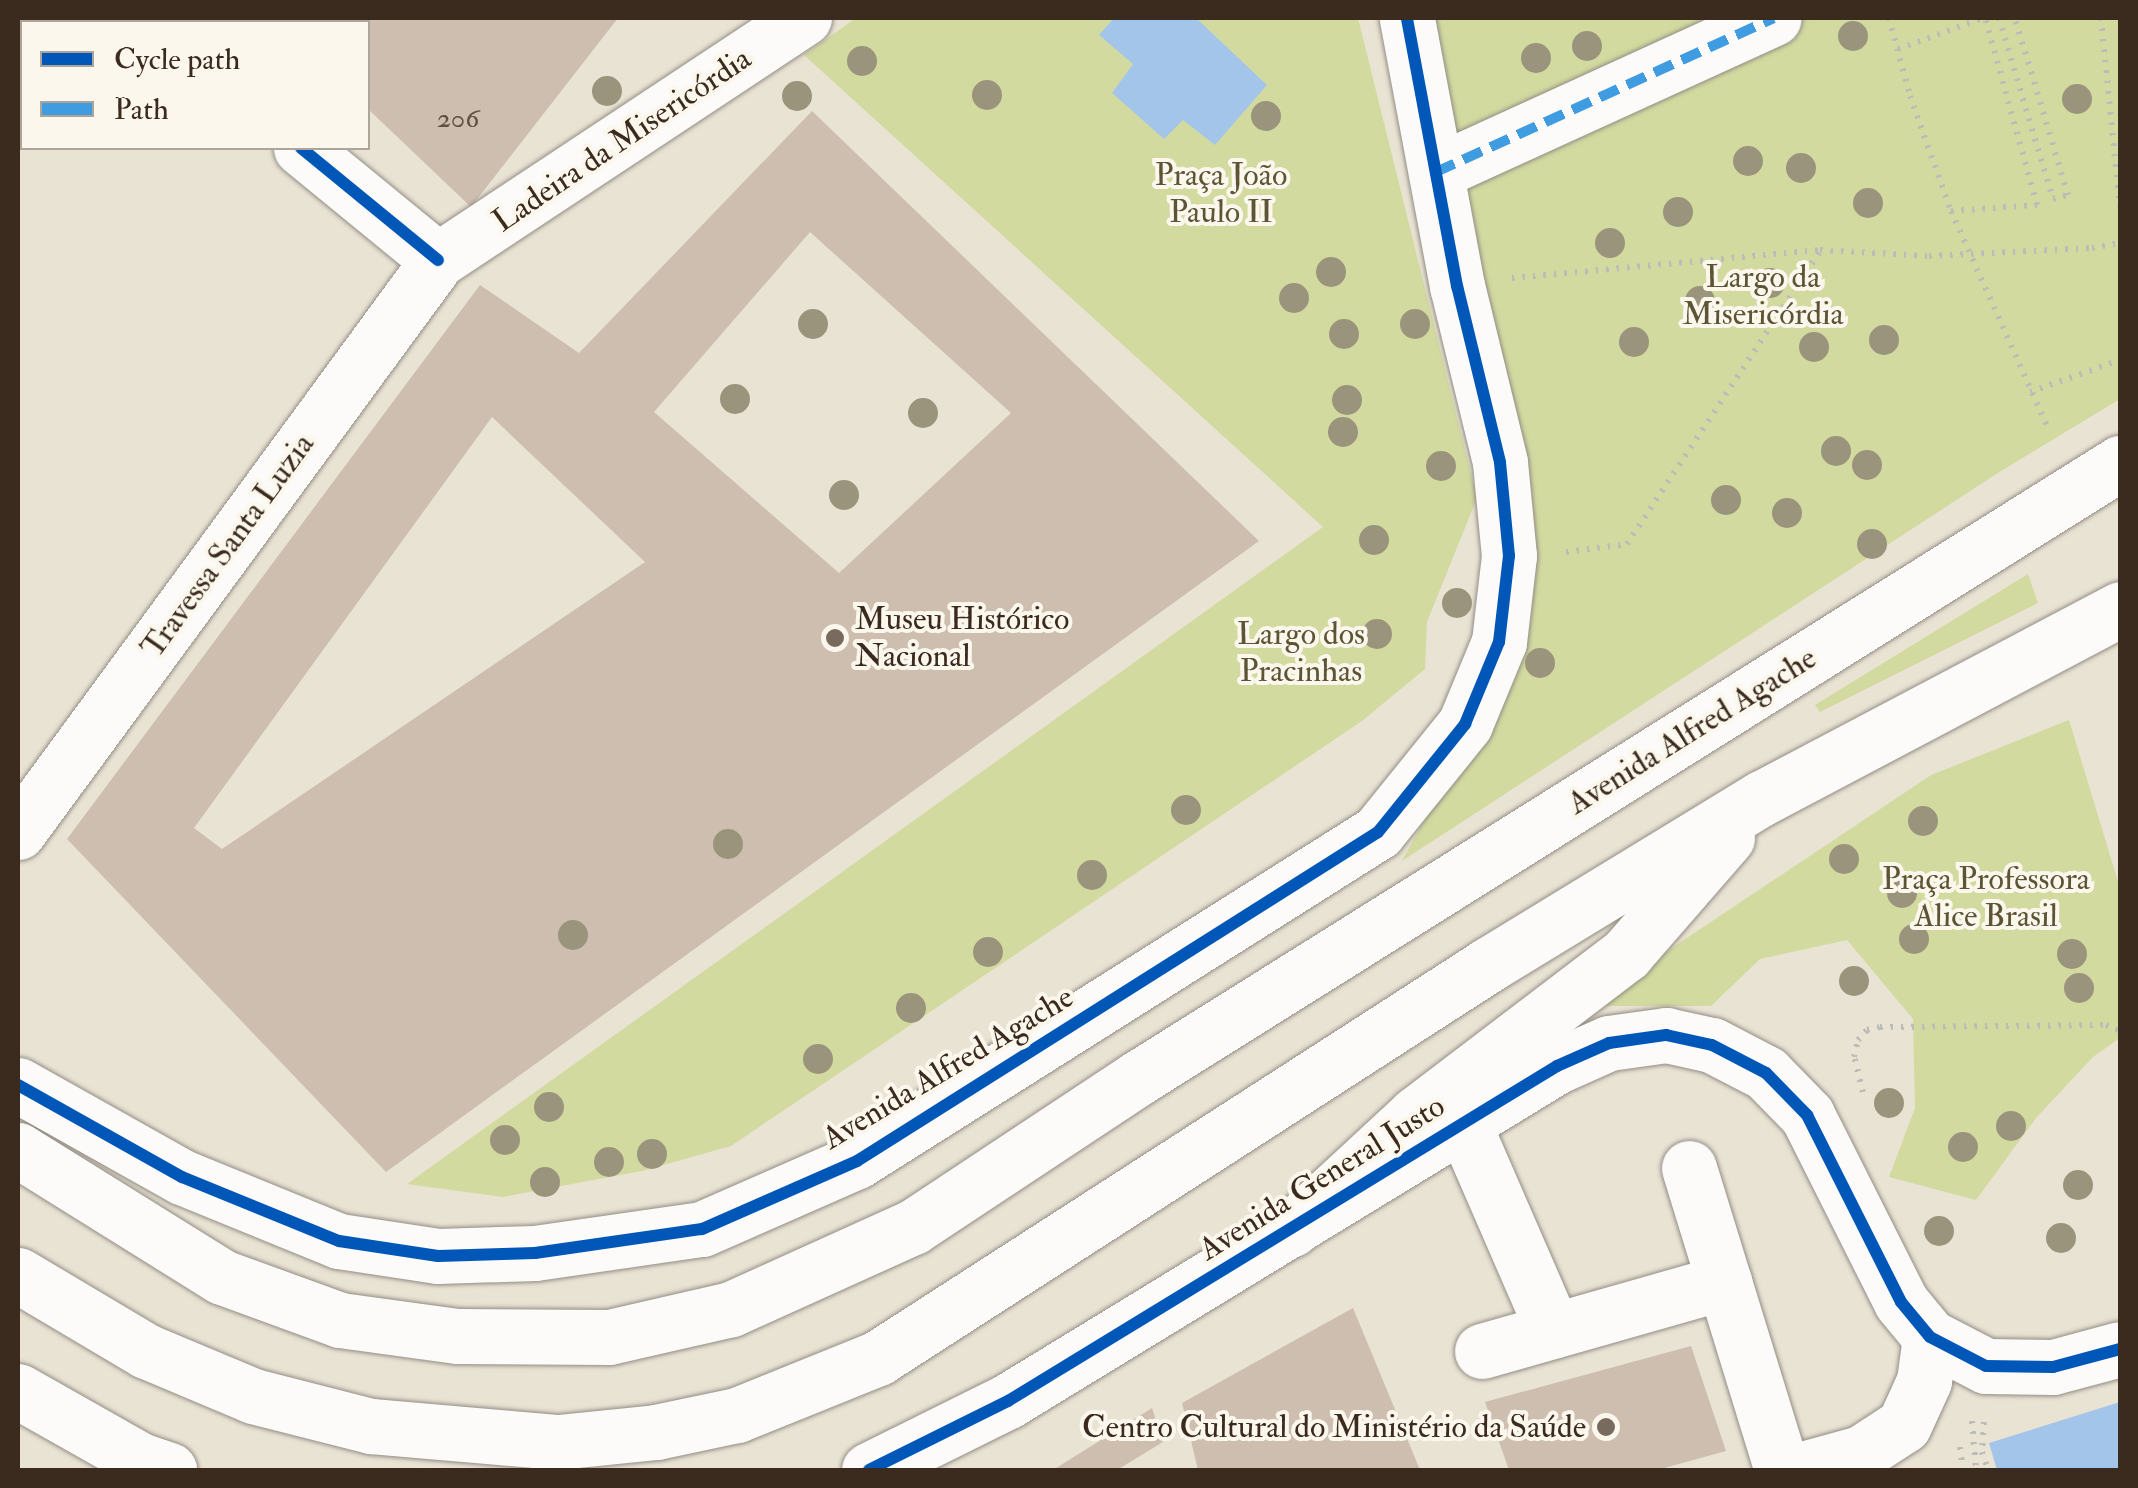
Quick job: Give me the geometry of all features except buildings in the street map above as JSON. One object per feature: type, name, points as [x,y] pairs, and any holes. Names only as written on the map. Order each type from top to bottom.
[{"type":"main road","name":"Ladeira da Misericórdia","points":[[438,260],[804,18]]},
{"type":"main road","name":"Avenida Alfred Agache","points":[[18,1085],[182,1177],[339,1241],[438,1256],[516,1254],[702,1229],[857,1161],[1378,832],[1464,724],[1499,642],[1509,556],[1500,462],[1457,286],[1406,18]]},
{"type":"main road","points":[[1436,172],[1774,18]]},
{"type":"main road","points":[[303,150],[438,260]]},
{"type":"main road","name":"Travessa Santa Luzia","points":[[18,832],[438,260]]},
{"type":"main road","name":"Avenida Alfred Agache","points":[[18,1150],[222,1277],[340,1320],[457,1336],[609,1338],[732,1309],[913,1227],[1138,1078],[2120,462]]},
{"type":"main road","points":[[18,1275],[146,1351],[253,1396],[371,1426],[558,1442],[656,1432],[737,1415],[878,1358],[1488,965],[1762,798],[2120,609]]},
{"type":"main road","points":[[1292,1229],[1416,1114],[1626,954],[1762,798]]},
{"type":"main road","name":"Avenida General Justo","points":[[869,1470],[1008,1401],[1557,1066],[1609,1043],[1666,1036],[1712,1045],[1766,1073],[1807,1115],[1901,1302],[1930,1337]]},
{"type":"main road","points":[[1463,1123],[1553,1330]]},
{"type":"main road","points":[[1689,1168],[1782,1470]]},
{"type":"main road","points":[[1482,1351],[1724,1282]]},
{"type":"main road","points":[[1800,1470],[1861,1453],[1904,1425],[1924,1381],[1930,1337],[1986,1366],[2053,1368],[2120,1349]]},
{"type":"main road","points":[[18,1391],[140,1460],[169,1470]]},
{"type":"path","points":[[1890,18],[1951,211],[2048,428]]},
{"type":"path","points":[[1898,49],[1984,18],[2037,205],[1951,211]]},
{"type":"path","points":[[1999,18],[2053,199],[2068,195],[2015,18]]},
{"type":"path","points":[[2100,18],[2120,207]]},
{"type":"path","points":[[1457,286],[1820,250],[1929,256],[2120,244]]},
{"type":"path","points":[[1509,556],[1627,544],[1820,250]]},
{"type":"path","points":[[2030,392],[2120,360]]},
{"type":"path","points":[[1865,1097],[1854,1057],[1858,1040],[1867,1030],[2106,1025],[2120,1031]]},
{"type":"green space","points":[[856,18],[1358,18],[1477,498],[1427,622],[1425,669],[1362,721],[731,1146],[642,1171],[503,1197],[407,1184],[1323,527],[804,55]]},
{"type":"green space","name":"Largo da Misericórdia","points":[[1434,18],[2120,18],[2120,399],[2001,471],[1402,861],[1505,670]]},
{"type":"green space","points":[[2028,574],[2038,603],[1820,712],[1815,705]]},
{"type":"green space","name":"Praça Professora Alice Brasil","points":[[2069,720],[2120,888],[2120,1038],[2093,1057],[2036,1118],[1976,1200],[1889,1177],[1915,1108],[1913,1019],[1847,940],[1760,959],[1711,1006],[1585,1006],[1931,775]]},
{"type":"water","points":[[1114,18],[1196,18],[1267,85],[1215,145],[1183,120],[1164,139],[1112,93],[1133,64],[1099,35]]},
{"type":"water","points":[[2120,1402],[2120,1470],[1997,1470],[1989,1443]]},
{"type":"marked path","points":[[1436,172],[1774,18]]},
{"type":"cycle path","points":[[18,1085],[182,1177],[339,1241],[438,1256],[535,1253],[702,1229],[857,1161],[1378,832],[1465,724],[1499,642],[1509,556],[1500,462],[1457,286],[1407,18]]},
{"type":"cycle path","points":[[303,150],[438,260]]},
{"type":"cycle path","points":[[869,1470],[1008,1401],[1557,1066],[1609,1043],[1666,1035],[1712,1045],[1766,1073],[1807,1115],[1901,1302],[1930,1337],[1986,1366],[2053,1367],[2120,1349]]},
{"type":"place","name":"Museu Histórico Nacional","points":[[835,638]]},
{"type":"place","name":"Centro Cultural do Ministério da Saúde","points":[[1606,1427]]},
{"type":"park label","name":"Praça João Paulo II","points":[[1221,194]]},
{"type":"park label","name":"Largo dos Pracinhas","points":[[1301,654]]}]
